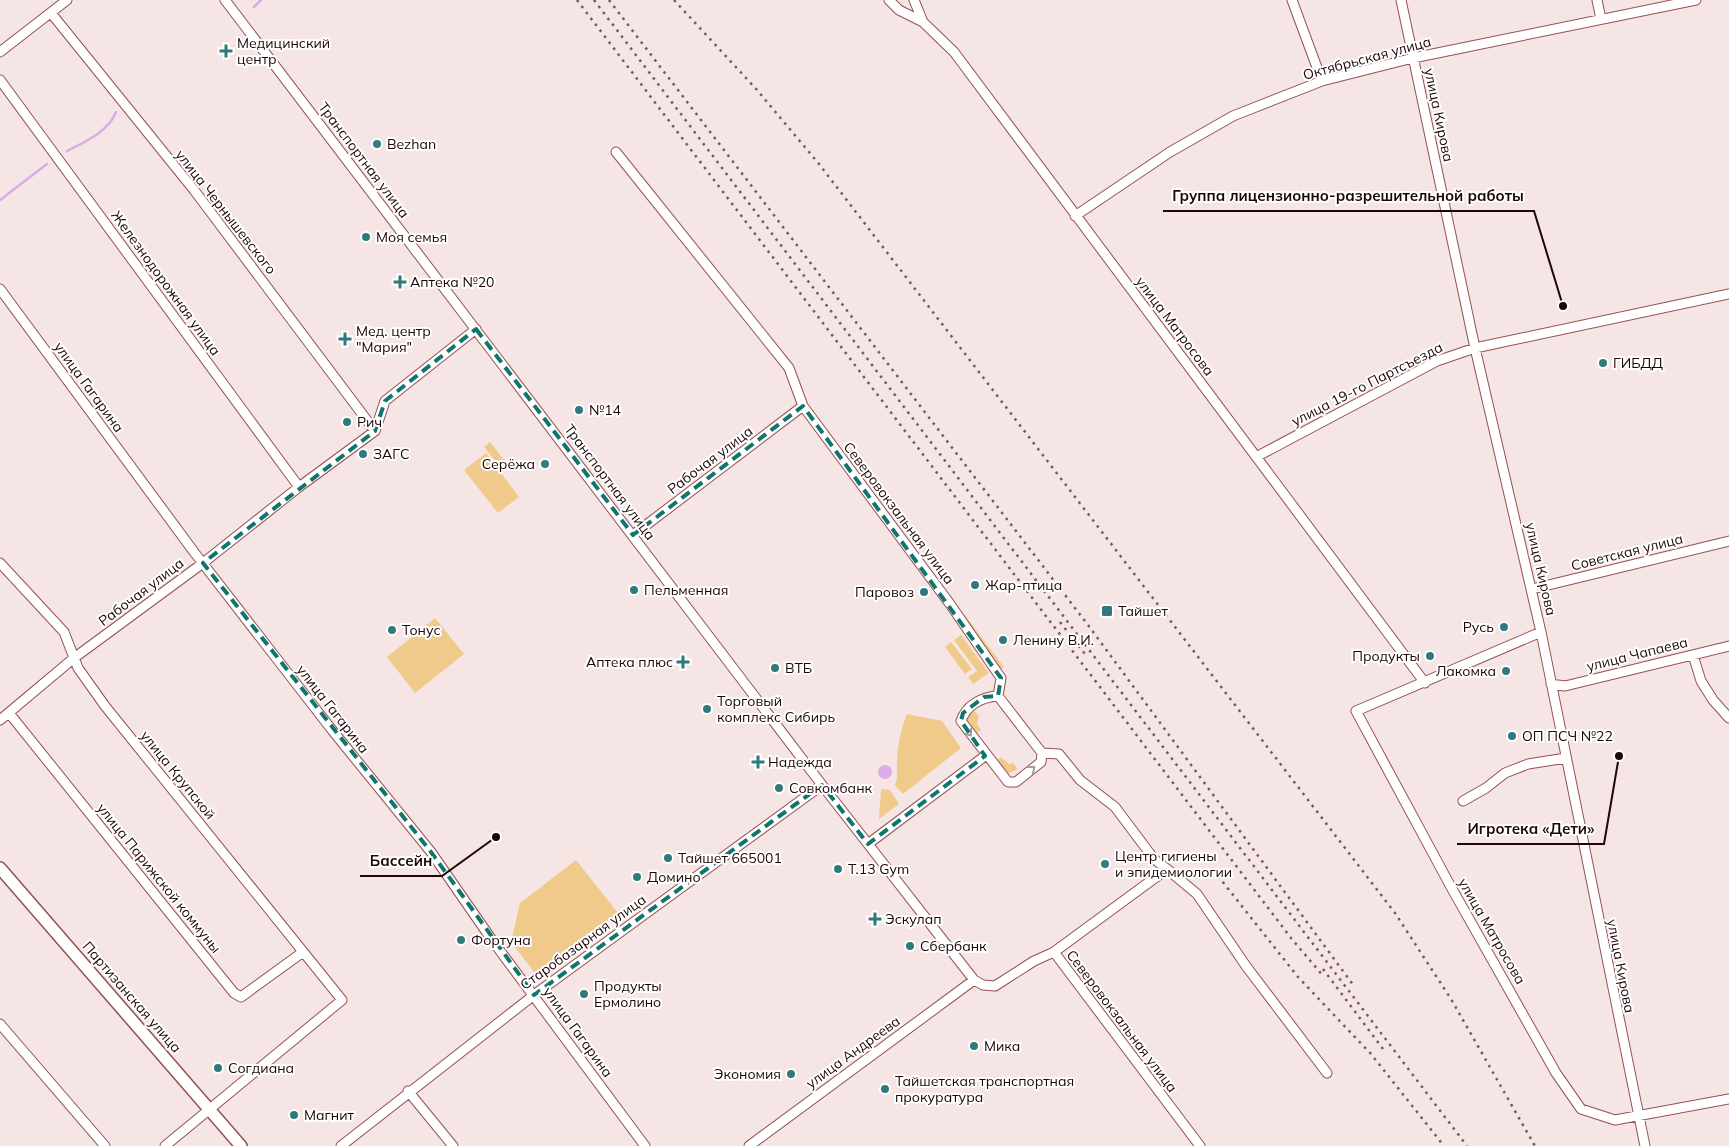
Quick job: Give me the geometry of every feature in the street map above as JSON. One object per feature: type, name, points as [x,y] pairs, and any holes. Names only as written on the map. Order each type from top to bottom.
[{"type":"main road","name":"Партизанская улица","points":[[0,868],[241,1146]]},
{"type":"street","points":[[0,52],[67,0]]},
{"type":"street","name":"Транспортная улица","points":[[225,0],[822,785],[974,980]]},
{"type":"street","name":"улица Матросова","points":[[889,0],[899,10],[923,22],[954,52],[1425,683],[1356,711],[1446,878],[1570,1096],[1581,1109],[1615,1120],[1729,1099]]},
{"type":"street","points":[[914,0],[923,22]]},
{"type":"street","points":[[1292,0],[1322,81]]},
{"type":"street","name":"улица Кирова","points":[[1401,0],[1475,348],[1542,632],[1637,1116],[1645,1146]]},
{"type":"street","points":[[1596,0],[1601,20]]},
{"type":"street","name":"Октябрьская улица","points":[[1075,216],[1170,152],[1233,116],[1322,81],[1412,58],[1696,0]]},
{"type":"street","name":"улица Чернышевского","points":[[51,13],[194,190],[375,431]]},
{"type":"street","name":"Железнодорожная улица","points":[[0,80],[299,487]]},
{"type":"street","name":"Северовокзальная улица","points":[[616,152],[789,368],[803,406],[950,604],[1001,678],[998,696]]},
{"type":"street","name":"улица Гагарина","points":[[0,289],[203,562],[332,730],[431,852],[492,940],[534,994],[645,1146]]},
{"type":"street","name":"улица 19-го Партсъезда","points":[[1256,457],[1437,361],[1475,348],[1729,294]]},
{"type":"street","points":[[299,487],[375,431],[385,401],[476,329]]},
{"type":"street","name":"Рабочая улица","points":[[633,535],[803,406]]},
{"type":"street","name":"Рабочая улица","points":[[0,720],[74,658],[203,562],[299,487]]},
{"type":"street","name":"Советская улица","points":[[1532,589],[1729,541]]},
{"type":"street","name":"улица Крупской","points":[[0,563],[64,632],[83,676],[105,706],[342,1000],[209,1109]]},
{"type":"street","points":[[1425,683],[1542,632]]},
{"type":"street","name":"улица Чапаева","points":[[1551,684],[1566,686],[1729,646]]},
{"type":"street","points":[[1692,655],[1701,681],[1713,700],[1729,718]]},
{"type":"street","points":[[998,696],[1042,753],[1041,762],[1016,782],[1008,782],[985,756],[961,722],[964,713],[984,697],[998,696]]},
{"type":"street","name":"улица Парижской коммуны","points":[[9,713],[234,993],[241,997],[303,952]]},
{"type":"street","points":[[1042,753],[1059,754],[1080,780],[1115,807],[1154,860],[1197,894],[1246,966],[1327,1073]]},
{"type":"street","points":[[868,844],[985,756]]},
{"type":"street","points":[[1463,801],[1486,788],[1505,773],[1528,764],[1566,758]]},
{"type":"street","name":"Старобазарная улица","points":[[344,1145],[408,1091],[534,994],[822,785]]},
{"type":"street","name":"Северовокзальная улица","points":[[1167,869],[1054,952],[1200,1146]]},
{"type":"street","points":[[974,980],[983,985],[995,986],[1034,961],[1054,952]]},
{"type":"street","name":"улица Андреева","points":[[749,1146],[974,980]]},
{"type":"street","points":[[0,1024],[105,1146]]},
{"type":"street","points":[[408,1091],[453,1146]]},
{"type":"street","points":[[165,1146],[209,1109]]},
{"type":"highlighted area","points":[[476,329],[633,535],[803,406],[1001,678],[998,696],[984,697],[963,713],[961,721],[985,756],[868,844],[822,785],[534,995],[431,852],[203,563],[375,431],[385,401]]},
{"type":"shaded area","points":[[490,442],[507,464],[501,468],[484,447]]},
{"type":"shaded area","points":[[486,453],[519,497],[498,513],[464,470]]},
{"type":"shaded area","points":[[964,614],[1004,667],[1001,669],[962,616]]},
{"type":"shaded area","points":[[435,618],[464,654],[415,693],[387,657]]},
{"type":"shaded area","points":[[961,635],[989,673],[973,684],[968,677],[977,671],[954,640]]},
{"type":"shaded area","points":[[951,642],[972,669],[965,674],[945,647]]},
{"type":"shaded area","points":[[974,710],[979,716],[977,724],[981,730],[976,734],[967,722],[968,715]]},
{"type":"shaded area","points":[[907,714],[942,721],[961,748],[903,794],[895,785],[899,743]]},
{"type":"shaded area","points":[[1001,757],[1009,764],[1013,763],[1018,769],[1007,774],[996,761]]},
{"type":"shaded area","points":[[882,765],[888,765],[892,772],[888,779],[882,779],[878,775],[878,769]]},
{"type":"shaded area","points":[[881,789],[890,790],[899,804],[879,819]]},
{"type":"shaded area","points":[[576,860],[618,913],[537,976],[511,942],[520,903]]},
{"type":"waterway","points":[[254,7],[261,0]]},
{"type":"waterway","points":[[67,151],[89,140],[102,130],[113,119],[116,112]]},
{"type":"waterway","points":[[0,200],[47,164]]},
{"type":"railway","points":[[577,0],[1291,938],[1324,977]]},
{"type":"railway","points":[[594,0],[1467,1146]]},
{"type":"railway","points":[[609,0],[1088,625],[1354,986]]},
{"type":"railway","points":[[674,0],[757,90],[819,164],[1395,913],[1451,999],[1535,1146]]},
{"type":"railway","points":[[1060,622],[1085,654]]},
{"type":"railway","points":[[1218,876],[1298,977],[1371,1054],[1444,1146]]},
{"type":"railway","points":[[1323,969],[1386,1053]]},
{"type":"place","name":"Медицинский центр","points":[[226,51]]},
{"type":"place","name":"Bezhan","points":[[377,144]]},
{"type":"place","name":"Моя семья","points":[[366,237]]},
{"type":"place","name":"Аптека №20","points":[[400,282]]},
{"type":"place","name":"Группа лицензионно-разрешительной работы","points":[[1563,306]]},
{"type":"place","name":"Мед. центр \"Мария\"","points":[[345,339]]},
{"type":"place","name":"ГИБДД","points":[[1603,363]]},
{"type":"place","name":"№14","points":[[579,410]]},
{"type":"place","name":"Рич","points":[[347,422]]},
{"type":"place","name":"ЗАГС","points":[[363,454]]},
{"type":"place","name":"Серёжа","points":[[545,464]]},
{"type":"place","name":"Жар-птица","points":[[975,585]]},
{"type":"place","name":"Пельменная","points":[[634,590]]},
{"type":"place","name":"Паровоз","points":[[924,592]]},
{"type":"place","name":"Тайшет","points":[[1107,611]]},
{"type":"place","name":"Русь","points":[[1504,627]]},
{"type":"place","name":"Тонус","points":[[392,630]]},
{"type":"place","name":"Ленину В.И.","points":[[1003,640]]},
{"type":"place","name":"Продукты","points":[[1430,656]]},
{"type":"place","name":"Аптека плюс","points":[[683,662]]},
{"type":"place","name":"ВТБ","points":[[775,668]]},
{"type":"place","name":"Лакомка","points":[[1506,671]]},
{"type":"place","name":"Торговый комплекс Сибирь","points":[[707,709]]},
{"type":"place","name":"ОП ПСЧ №22","points":[[1512,736]]},
{"type":"place","name":"Игротека «Дети»","points":[[1619,756]]},
{"type":"place","name":"Надежда","points":[[758,762]]},
{"type":"place","name":"Совкомбанк","points":[[779,788]]},
{"type":"place","name":"Бассейн","points":[[496,837]]},
{"type":"place","name":"Тайшет 665001","points":[[668,858]]},
{"type":"place","name":"Центр гигиены и эпидемиологии","points":[[1105,864]]},
{"type":"place","name":"T.13 Gym","points":[[838,869]]},
{"type":"place","name":"Домино","points":[[637,877]]},
{"type":"place","name":"Эскулап","points":[[875,919]]},
{"type":"place","name":"Фортуна","points":[[461,940]]},
{"type":"place","name":"Сбербанк","points":[[910,946]]},
{"type":"place","name":"Продукты Ермолино","points":[[584,994]]},
{"type":"place","name":"Мика","points":[[974,1046]]},
{"type":"place","name":"Согдиана","points":[[218,1068]]},
{"type":"place","name":"Экономия","points":[[791,1074]]},
{"type":"place","name":"Тайшетская транспортная прокуратура","points":[[885,1089]]},
{"type":"place","name":"Магнит","points":[[294,1115]]}]
